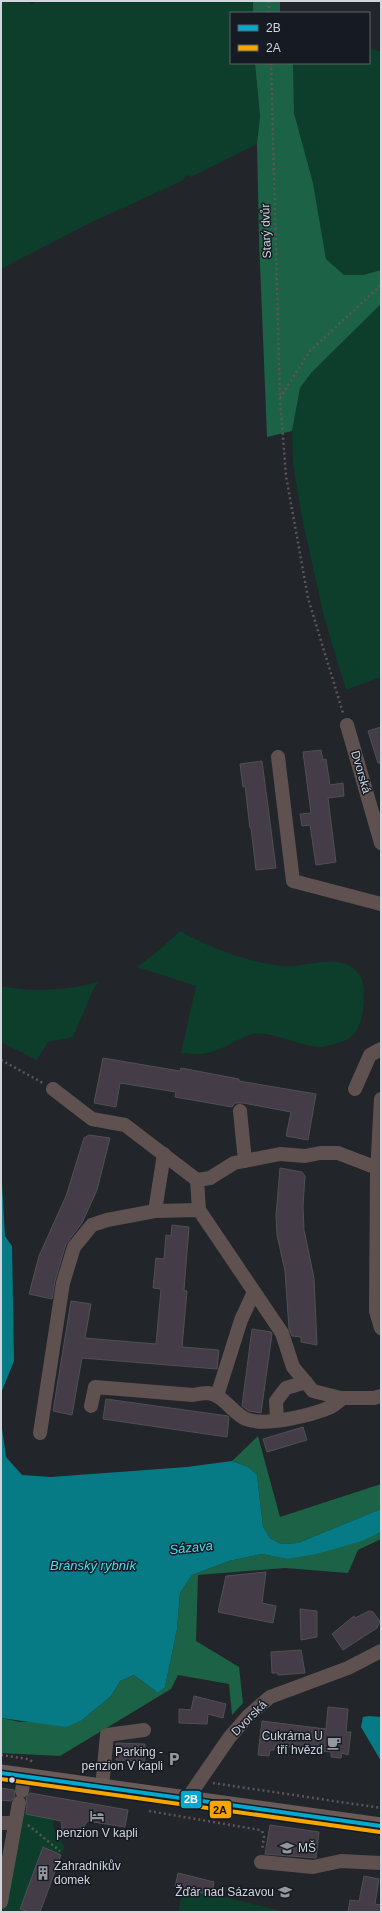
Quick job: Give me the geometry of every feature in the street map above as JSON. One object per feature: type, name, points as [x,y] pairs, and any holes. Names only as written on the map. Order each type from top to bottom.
[{"type":"main road","points":[[1,1772],[22,1790],[102,1788],[381,1826]]},
{"type":"street","name":"Dvorská","points":[[347,725],[381,843]]},
{"type":"street","points":[[278,757],[293,881],[381,904]]},
{"type":"street","points":[[356,1089],[370,1055],[381,1049]]},
{"type":"street","points":[[54,1089],[92,1119],[126,1125],[197,1180],[210,1178],[234,1163],[280,1154],[305,1156],[320,1153],[338,1153],[377,1168]]},
{"type":"street","points":[[381,1099],[377,1168],[376,1311],[381,1328]]},
{"type":"street","points":[[240,1111],[245,1161]]},
{"type":"street","points":[[155,1211],[164,1154]]},
{"type":"street","points":[[197,1180],[199,1210],[282,1333],[293,1367],[312,1390],[343,1398],[374,1398],[381,1396]]},
{"type":"street","points":[[40,1433],[63,1284],[74,1247],[92,1225],[107,1220],[155,1211],[199,1210]]},
{"type":"street","points":[[216,1396],[242,1320],[254,1292]]},
{"type":"street","points":[[277,1420],[276,1401],[286,1388],[306,1382]]},
{"type":"street","points":[[91,1406],[95,1387],[193,1395],[208,1393],[216,1396],[247,1419],[267,1422],[332,1407],[343,1398]]},
{"type":"street","name":"Dvorská","points":[[186,1799],[229,1738],[243,1721],[270,1697],[348,1668],[381,1651]]},
{"type":"street","points":[[102,1788],[107,1735],[144,1730]]},
{"type":"street","points":[[1,1902],[21,1824],[22,1790]]},
{"type":"street","points":[[1,1823],[21,1824]]},
{"type":"street","points":[[261,1862],[313,1867],[341,1861],[381,1863]]},
{"type":"path","points":[[269,1],[270,12]]},
{"type":"path","name":"Starý dvůr","points":[[271,64],[280,398],[286,476],[308,598],[347,725]]},
{"type":"path","points":[[280,398],[310,351],[381,285]]},
{"type":"path","points":[[1,1060],[54,1089]]},
{"type":"path","points":[[199,1781],[381,1808]]},
{"type":"path","points":[[144,1810],[260,1830],[262,1831],[264,1837],[261,1862]]},
{"type":"path","points":[[21,1824],[60,1851]]},
{"type":"green space","points":[[1,1],[30,1],[30,5],[34,3],[34,1],[253,1],[253,12],[230,12],[230,64],[255,64],[260,116],[257,144],[191,177],[186,175],[184,180],[90,223],[1,269]]},
{"type":"green space","points":[[253,1],[280,1],[280,12],[253,12]]},
{"type":"green space","points":[[370,48],[381,52],[381,270],[363,275],[344,275],[326,259],[313,183],[294,113],[293,64],[370,64]]},
{"type":"green space","points":[[255,64],[293,64],[294,113],[313,183],[326,259],[344,275],[363,275],[381,270],[381,304],[312,372],[300,388],[292,431],[267,437],[259,239],[257,144],[260,116]]},
{"type":"green space","points":[[381,304],[381,677],[346,690],[324,617],[302,518],[293,464],[292,431],[300,388],[312,372]]},
{"type":"green space","points":[[180,931],[204,943],[242,958],[269,964],[290,966],[332,962],[348,965],[359,975],[364,985],[362,1014],[357,1029],[353,1035],[346,1040],[323,1047],[306,1045],[265,1034],[257,1034],[243,1037],[221,1049],[209,1053],[181,1053],[196,986],[137,967],[158,951]]},
{"type":"green space","points":[[99,982],[94,988],[73,1037],[48,1042],[37,1060],[1,1042],[1,986],[50,990]]},
{"type":"green space","points":[[258,1436],[280,1517],[381,1484],[381,1509],[298,1543],[281,1544],[270,1538],[263,1527],[257,1475],[248,1467],[232,1461]]},
{"type":"green space","points":[[381,1532],[381,1539],[358,1550],[348,1573],[285,1568],[198,1575],[196,1641],[239,1667],[243,1703],[232,1715],[229,1684],[178,1675],[171,1689],[60,1756],[1,1753],[1,1718],[20,1722],[82,1720],[111,1696],[120,1681],[134,1675],[158,1693],[165,1687],[177,1629],[180,1593],[192,1575],[229,1561],[262,1554],[287,1559],[363,1541]]},
{"type":"green space","points":[[22,1813],[54,1819],[53,1827],[65,1848],[60,1854],[43,1848],[29,1912],[3,1912]]},
{"type":"green space","points":[[183,1889],[212,1894],[286,1912],[178,1912]]},
{"type":"water","points":[[1,1165],[5,1236],[12,1246],[14,1361],[1,1393]]},
{"type":"water","name":"Bránský rybník","points":[[1,1421],[6,1457],[22,1475],[51,1477],[187,1467],[232,1461],[248,1467],[257,1475],[263,1527],[270,1538],[281,1544],[298,1543],[381,1509],[381,1532],[363,1541],[316,1554],[287,1559],[262,1554],[229,1561],[192,1575],[180,1593],[177,1629],[165,1687],[158,1693],[134,1675],[120,1681],[111,1696],[82,1720],[66,1727],[1,1718]]},
{"type":"water","points":[[363,1717],[381,1717],[381,1761],[361,1727]]},
{"type":"building","points":[[381,727],[381,763],[378,763],[368,731]]},
{"type":"building","points":[[321,750],[323,760],[326,759],[330,785],[343,783],[344,796],[328,798],[336,862],[316,865],[310,825],[302,826],[300,814],[311,813],[303,752]]},
{"type":"building","points":[[262,761],[276,868],[256,870],[245,786],[243,787],[240,764]]},
{"type":"building","points":[[103,1058],[180,1071],[181,1068],[239,1079],[239,1081],[316,1094],[308,1140],[286,1136],[291,1112],[243,1103],[235,1103],[232,1107],[175,1097],[176,1092],[120,1083],[116,1107],[94,1103]]},
{"type":"building","points":[[89,1135],[110,1138],[97,1190],[82,1223],[66,1244],[55,1281],[52,1299],[29,1294],[39,1256],[66,1196],[84,1138]]},
{"type":"building","points":[[280,1168],[302,1172],[305,1176],[303,1206],[304,1230],[314,1278],[317,1345],[301,1342],[301,1337],[292,1336],[289,1329],[285,1271],[277,1235],[276,1216]]},
{"type":"building","points":[[172,1225],[189,1227],[184,1290],[187,1291],[182,1347],[219,1350],[217,1369],[82,1358],[72,1415],[53,1411],[71,1301],[91,1304],[85,1338],[156,1344],[161,1289],[153,1288],[156,1258],[164,1259],[166,1235],[171,1236]]},
{"type":"building","points":[[252,1329],[271,1332],[272,1334],[261,1413],[249,1411],[242,1406]]},
{"type":"building","points":[[106,1399],[228,1416],[227,1437],[103,1419]]},
{"type":"building","points":[[303,1427],[307,1440],[267,1452],[263,1439]]},
{"type":"building","points":[[266,1572],[262,1603],[276,1606],[273,1623],[218,1612],[226,1576]]},
{"type":"building","points":[[300,1609],[317,1611],[317,1637],[301,1640]]},
{"type":"building","points":[[369,1611],[373,1612],[380,1621],[377,1628],[343,1650],[332,1634],[354,1616],[355,1618]]},
{"type":"building","points":[[301,1650],[305,1673],[278,1675],[278,1673],[272,1673],[271,1652]]},
{"type":"building","points":[[194,1696],[226,1704],[223,1718],[208,1714],[207,1724],[179,1723],[179,1709],[191,1710]]},
{"type":"building","points":[[328,1707],[348,1709],[346,1732],[351,1732],[348,1755],[342,1753],[341,1758],[331,1757],[331,1752],[275,1745],[274,1750],[270,1750],[269,1756],[258,1755],[262,1721],[326,1729]]},
{"type":"building","points":[[116,1743],[145,1744],[145,1761],[116,1760]]},
{"type":"building","points":[[1,1788],[14,1790],[15,1796],[11,1801],[1,1800]]},
{"type":"building","points":[[30,1793],[128,1810],[125,1827],[87,1821],[82,1831],[76,1836],[68,1836],[62,1829],[61,1821],[26,1814],[26,1798]]},
{"type":"building","name":"Žďár nad Sázavou","points":[[270,1825],[319,1832],[316,1858],[265,1854]]},
{"type":"building","name":"Zahradníkův domek","points":[[43,1847],[61,1855],[40,1912],[29,1912],[20,1909]]},
{"type":"building","points":[[178,1873],[214,1882],[212,1895],[175,1887]]},
{"type":"building","points":[[364,1876],[379,1879],[375,1904],[381,1905],[381,1912],[348,1912],[350,1900],[359,1901]]},
{"type":"transit line","name":"2B","points":[[1,1773],[381,1826]]},
{"type":"transit line","name":"2A","points":[[1,1779],[380,1832]]},
{"type":"place","name":"Cukrárna U tří hvězd","points":[[334,1743]]},
{"type":"place","name":"Parking - penzion V kapli","points":[[174,1759]]},
{"type":"place","name":"penzion V kapli","points":[[97,1816]]},
{"type":"place","name":"MŠ","points":[[287,1848]]},
{"type":"place","name":"Zahradníkův domek","points":[[43,1873]]},
{"type":"place","name":"Žďár nad Sázavou","points":[[285,1892]]},
{"type":"water label","name":"Sázava","points":[[191,1547]]}]
